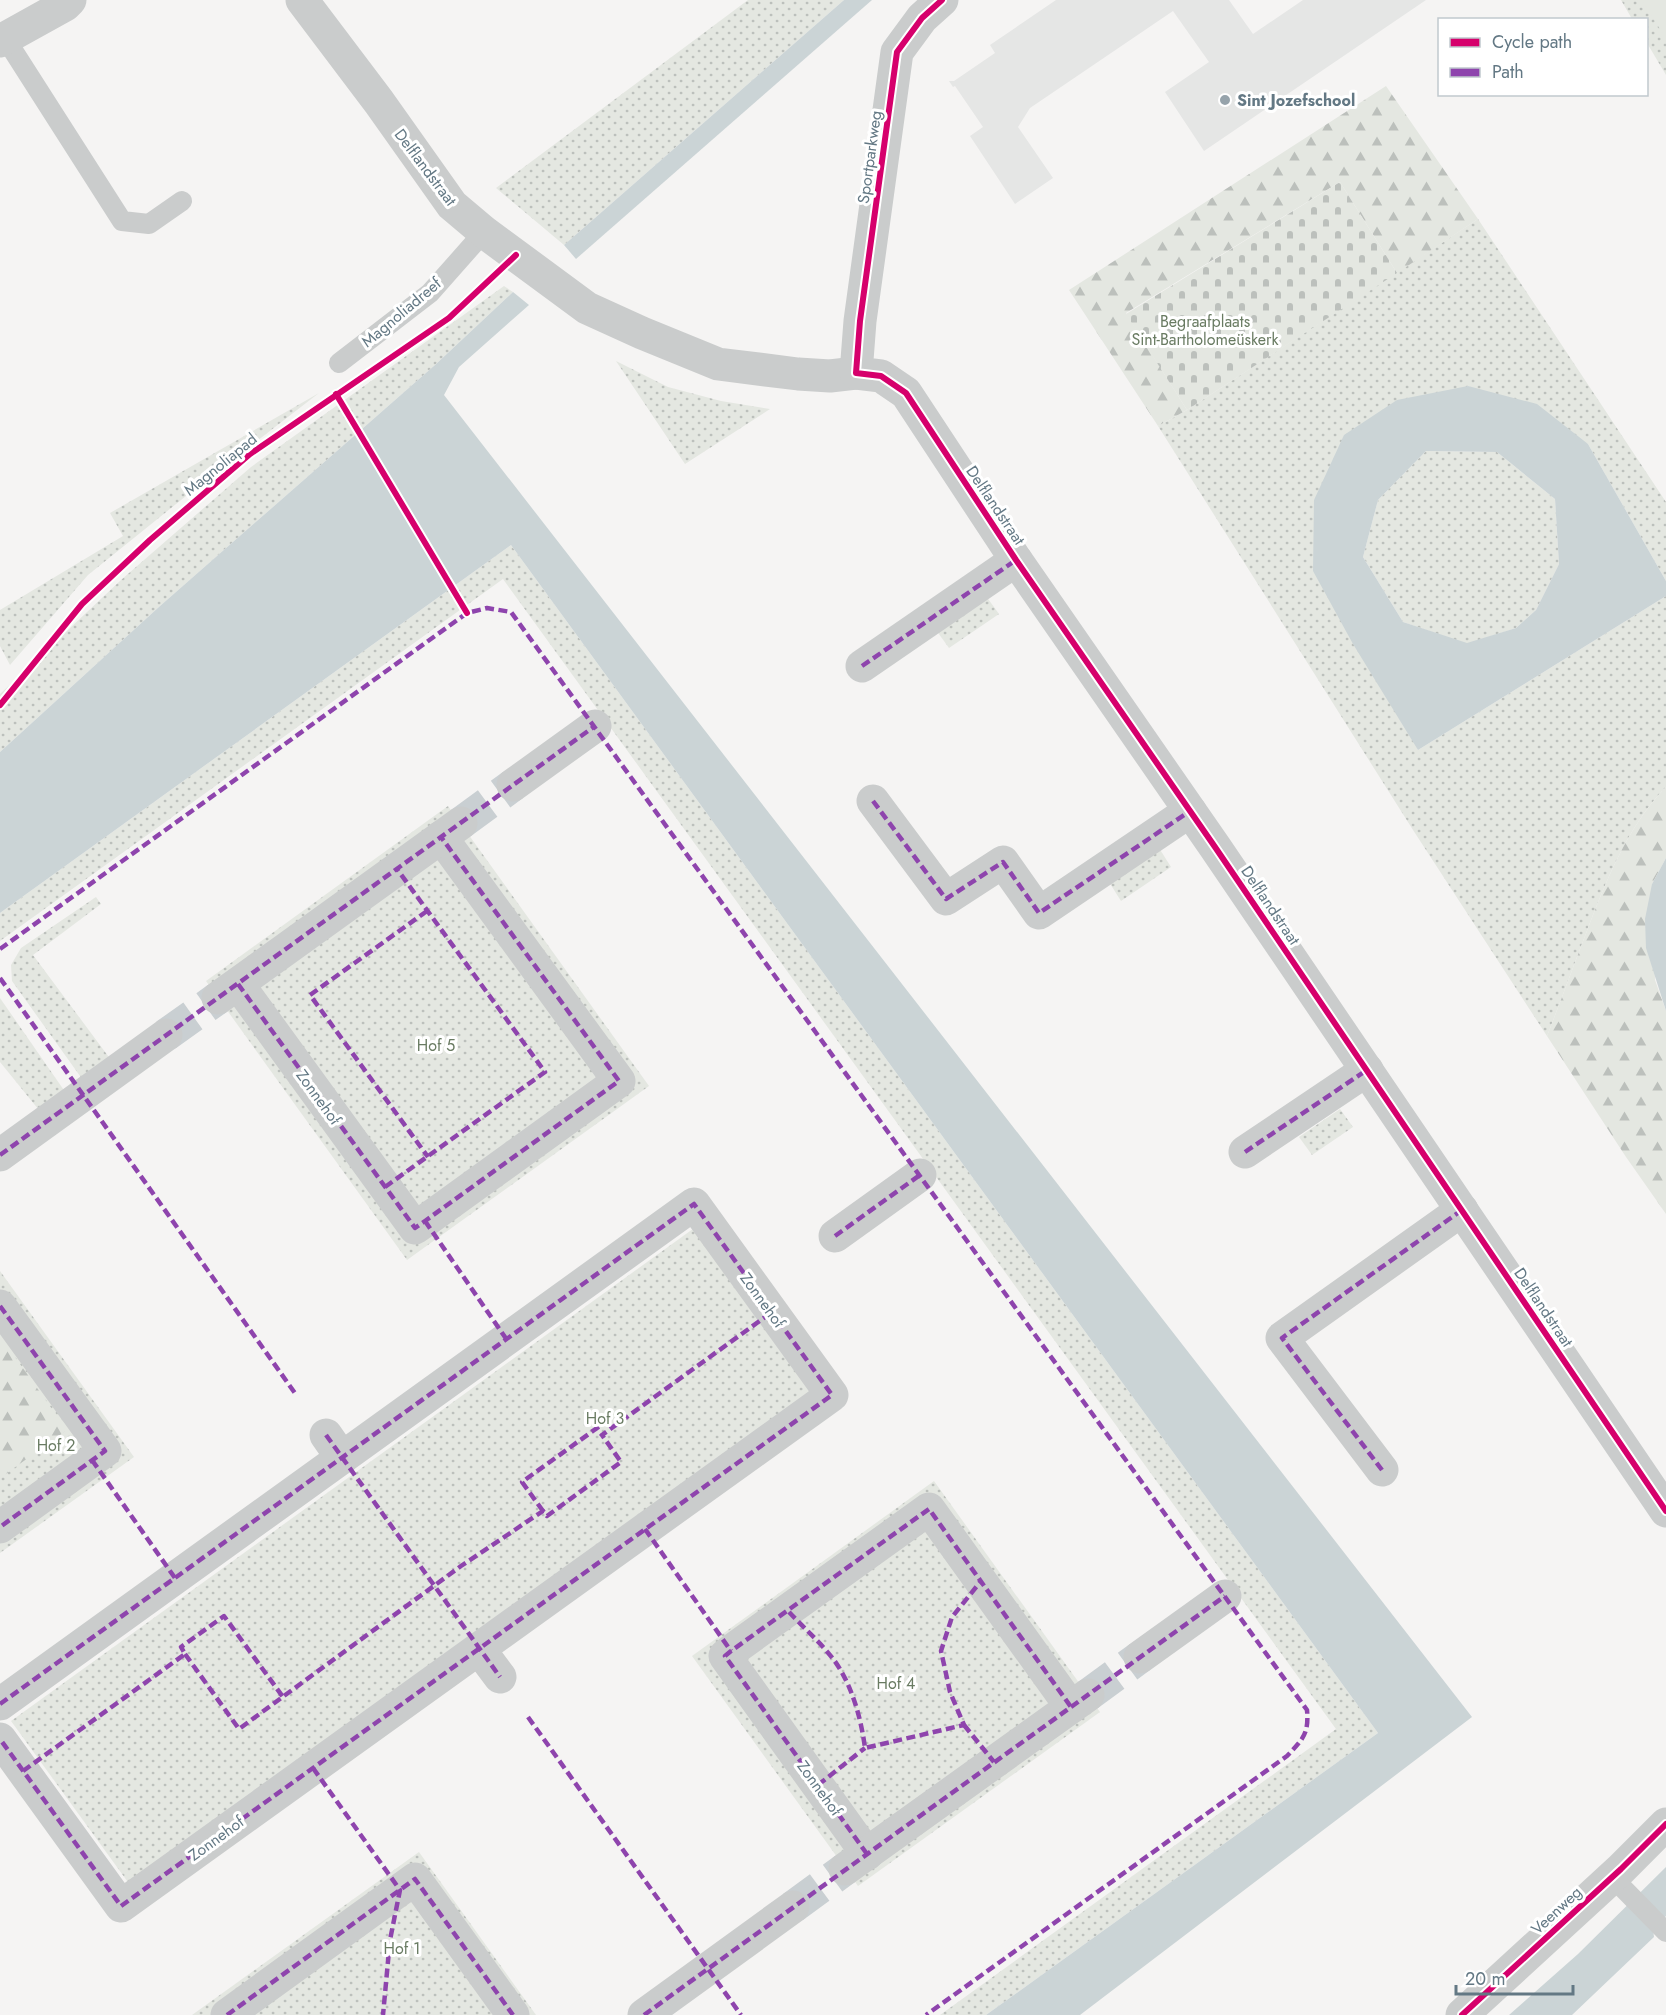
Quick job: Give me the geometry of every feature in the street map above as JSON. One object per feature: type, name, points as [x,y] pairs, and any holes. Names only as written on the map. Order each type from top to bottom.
[{"type":"street","points":[[3,39],[65,5],[70,0]]},
{"type":"street","name":"Delflandstraat","points":[[302,0],[379,102],[452,205],[484,232],[587,308],[718,364],[798,374],[856,373],[881,376],[906,393],[1016,560],[1190,811],[1666,1511]]},
{"type":"street","name":"Sportparkweg","points":[[856,373],[859,335],[897,52],[922,18],[942,0]]},
{"type":"street","name":"Delflandstraat","points":[[862,666],[1016,560]]},
{"type":"street","points":[[513,785],[595,726]]},
{"type":"street","points":[[873,801],[946,899],[1003,862],[1039,913],[1190,811]]},
{"type":"street","name":"Zonnehof","points":[[451,830],[619,1081],[415,1228],[228,991],[451,830]]},
{"type":"street","points":[[0,1155],[166,1035]]},
{"type":"street","points":[[1245,1152],[1367,1070]]},
{"type":"street","points":[[835,1236],[920,1175]]},
{"type":"street","name":"Zonnehof","points":[[0,1704],[334,1446],[694,1204],[832,1395],[121,1906],[0,1739]]},
{"type":"street","points":[[1382,1470],[1282,1338],[1462,1210]]},
{"type":"street","points":[[0,1306],[105,1451],[0,1527]]},
{"type":"street","name":"Zonnehof","points":[[929,1509],[1080,1701],[856,1861],[725,1656],[929,1509]]},
{"type":"street","points":[[1140,1657],[1225,1596]]},
{"type":"street","points":[[479,1649],[500,1677]]},
{"type":"street","name":"Veenweg","points":[[1462,2015],[1666,1824]]},
{"type":"street","points":[[227,2015],[415,1879],[513,2015]]},
{"type":"street","points":[[644,2015],[793,1907]]},
{"type":"lane","points":[[3,39],[122,221],[149,224],[182,201]]},
{"type":"lane","name":"Magnoliadreef","points":[[339,363],[430,293],[484,232]]},
{"type":"lane","points":[[1612,1877],[1666,1932]]},
{"type":"shaded area","points":[[844,0],[872,0],[576,259],[564,245]]},
{"type":"shaded area","name":"Sint Jozefschool","points":[[1056,0],[1229,0],[1253,34],[1303,0],[1426,0],[1204,151],[1165,92],[1209,62],[1173,11],[1030,108],[1018,127],[1053,178],[1015,204],[970,136],[983,127],[955,86],[953,87],[949,81],[954,81],[995,53],[990,45]]},
{"type":"shaded area","points":[[513,292],[529,305],[459,367],[444,395],[1472,1717],[1080,2015],[986,2015],[1378,1733],[511,545],[0,913],[0,752],[160,606],[435,365]]},
{"type":"shaded area","points":[[1468,386],[1537,404],[1588,444],[1666,581],[1666,596],[1418,750],[1353,644],[1313,571],[1314,500],[1344,435],[1397,400]],"holes":[[[1426,451],[1497,452],[1555,499],[1559,564],[1536,610],[1516,628],[1467,643],[1403,622],[1363,557],[1378,500]]]},
{"type":"shaded area","points":[[1666,858],[1666,1011],[1646,948],[1645,919],[1652,884]]},
{"type":"shaded area","points":[[1666,1867],[1666,1916],[1653,1929],[1654,1937],[1572,2015],[1509,2015],[1578,1954]]},
{"type":"green space","points":[[748,0],[844,0],[564,245],[496,188]]},
{"type":"green space","points":[[1621,0],[1666,0],[1666,75],[1648,45],[1648,18],[1631,18]]},
{"type":"green space","points":[[1642,0],[1666,0],[1666,39]]},
{"type":"green space","points":[[1386,86],[1478,219],[1397,273],[1340,182],[1126,313],[1187,410],[1158,426],[1069,290]]},
{"type":"green space","name":"Begraafplaats Sint-Bartholomeüskerk","points":[[1340,182],[1397,273],[1187,410],[1126,314]]},
{"type":"green space","points":[[1478,219],[1666,502],[1666,581],[1588,444],[1468,386],[1314,500],[1418,750],[1666,596],[1666,787],[1639,820],[1618,857],[1547,1036],[1413,830],[1158,426],[1187,410]]},
{"type":"green space","points":[[504,286],[513,292],[435,365],[160,606],[0,752],[0,694],[121,580],[251,467]]},
{"type":"green space","points":[[616,361],[668,387],[721,401],[770,409],[685,464]]},
{"type":"green space","points":[[319,393],[88,575],[10,665],[0,646],[0,610],[123,536],[110,513]]},
{"type":"green space","points":[[1426,451],[1497,452],[1555,499],[1559,564],[1536,610],[1516,628],[1467,644],[1403,622],[1363,557],[1378,500]]},
{"type":"green space","points":[[511,545],[1378,1733],[986,2015],[940,2015],[1336,1729],[503,579],[0,941],[0,913]]},
{"type":"green space","points":[[986,596],[999,614],[949,648],[936,630]]},
{"type":"green space","points":[[1666,787],[1666,858],[1652,884],[1655,980],[1666,1011],[1666,1214],[1547,1036],[1618,857],[1639,820]]},
{"type":"green space","name":"Hof 5","points":[[448,806],[649,1086],[407,1260],[206,981]]},
{"type":"green space","points":[[1159,848],[1171,867],[1121,901],[1109,882]]},
{"type":"green space","points":[[96,897],[101,904],[33,955],[114,1064],[85,1083],[12,981],[11,965],[21,948]]},
{"type":"green space","points":[[0,998],[68,1096],[43,1115],[0,1062]]},
{"type":"green space","points":[[1340,1109],[1353,1127],[1312,1155],[1299,1137]]},
{"type":"green space","name":"Hof 3","points":[[697,1226],[816,1391],[130,1885],[11,1721]]},
{"type":"green space","name":"Hof 2","points":[[0,1271],[134,1457],[0,1553]]},
{"type":"green space","points":[[0,1336],[67,1430],[0,1478]]},
{"type":"green space","name":"Hof 4","points":[[934,1481],[1100,1712],[858,1886],[692,1656]]},
{"type":"green space","name":"Hof 1","points":[[419,1852],[536,2015],[192,2015]]},
{"type":"tunnel","points":[[461,823],[513,785]]},
{"type":"tunnel","points":[[166,1035],[218,998]]},
{"type":"tunnel","points":[[1088,1695],[1140,1657]]},
{"type":"tunnel","points":[[793,1907],[845,1869]]},
{"type":"marked path","points":[[862,666],[1016,560]]},
{"type":"marked path","points":[[0,949],[467,613],[487,608],[511,612],[1307,1710],[1304,1736],[1287,1756],[926,2015]]},
{"type":"marked path","points":[[0,1155],[595,726]]},
{"type":"marked path","points":[[873,801],[946,899],[1003,862],[1039,913],[1190,811]]},
{"type":"marked path","points":[[238,984],[415,1228],[619,1081],[441,837]]},
{"type":"marked path","points":[[385,1187],[545,1072],[397,869]]},
{"type":"marked path","points":[[427,911],[310,995],[428,1157]]},
{"type":"marked path","points":[[0,978],[297,1396]]},
{"type":"marked path","points":[[1245,1152],[1367,1070]]},
{"type":"marked path","points":[[835,1236],[920,1175]]},
{"type":"marked path","points":[[0,1704],[694,1204],[832,1395],[121,1906],[0,1739]]},
{"type":"marked path","points":[[1382,1470],[1282,1338],[1462,1210]]},
{"type":"marked path","points":[[425,1221],[507,1340]]},
{"type":"marked path","points":[[0,1306],[105,1451],[0,1527]]},
{"type":"marked path","points":[[185,1654],[239,1729],[461,1566],[543,1511],[547,1516],[621,1462],[602,1435],[772,1312]]},
{"type":"marked path","points":[[543,1511],[522,1482],[597,1428],[602,1435]]},
{"type":"marked path","points":[[326,1435],[500,1677]]},
{"type":"marked path","points":[[92,1460],[175,1578]]},
{"type":"marked path","points":[[867,1854],[725,1656],[731,1651],[929,1509],[1071,1707]]},
{"type":"marked path","points":[[645,1529],[731,1651]]},
{"type":"marked path","points":[[789,1612],[834,1660],[846,1680],[855,1702],[865,1748],[964,1725],[950,1692],[941,1651],[952,1617],[981,1581]]},
{"type":"marked path","points":[[644,2015],[1225,1596]]},
{"type":"marked path","points":[[23,1771],[185,1654],[181,1647],[224,1616],[283,1697]]},
{"type":"marked path","points":[[528,1717],[741,2015]]},
{"type":"marked path","points":[[964,1725],[994,1762]]},
{"type":"marked path","points":[[818,1785],[865,1748]]},
{"type":"marked path","points":[[313,1768],[400,1890],[390,1940],[383,2015]]},
{"type":"marked path","points":[[227,2015],[415,1879],[513,2015]]},
{"type":"cycle path","points":[[942,0],[922,18],[897,52],[860,321],[856,373],[881,376],[906,393],[1016,560],[1215,847],[1666,1511]]},
{"type":"cycle path","name":"Magnoliapad","points":[[0,705],[82,604],[150,540],[250,454],[449,318],[516,255]]},
{"type":"cycle path","points":[[336,394],[467,613]]},
{"type":"cycle path","points":[[1462,2015],[1621,1869],[1666,1824]]},
{"type":"place","name":"Sint Jozefschool","points":[[1225,100]]}]
